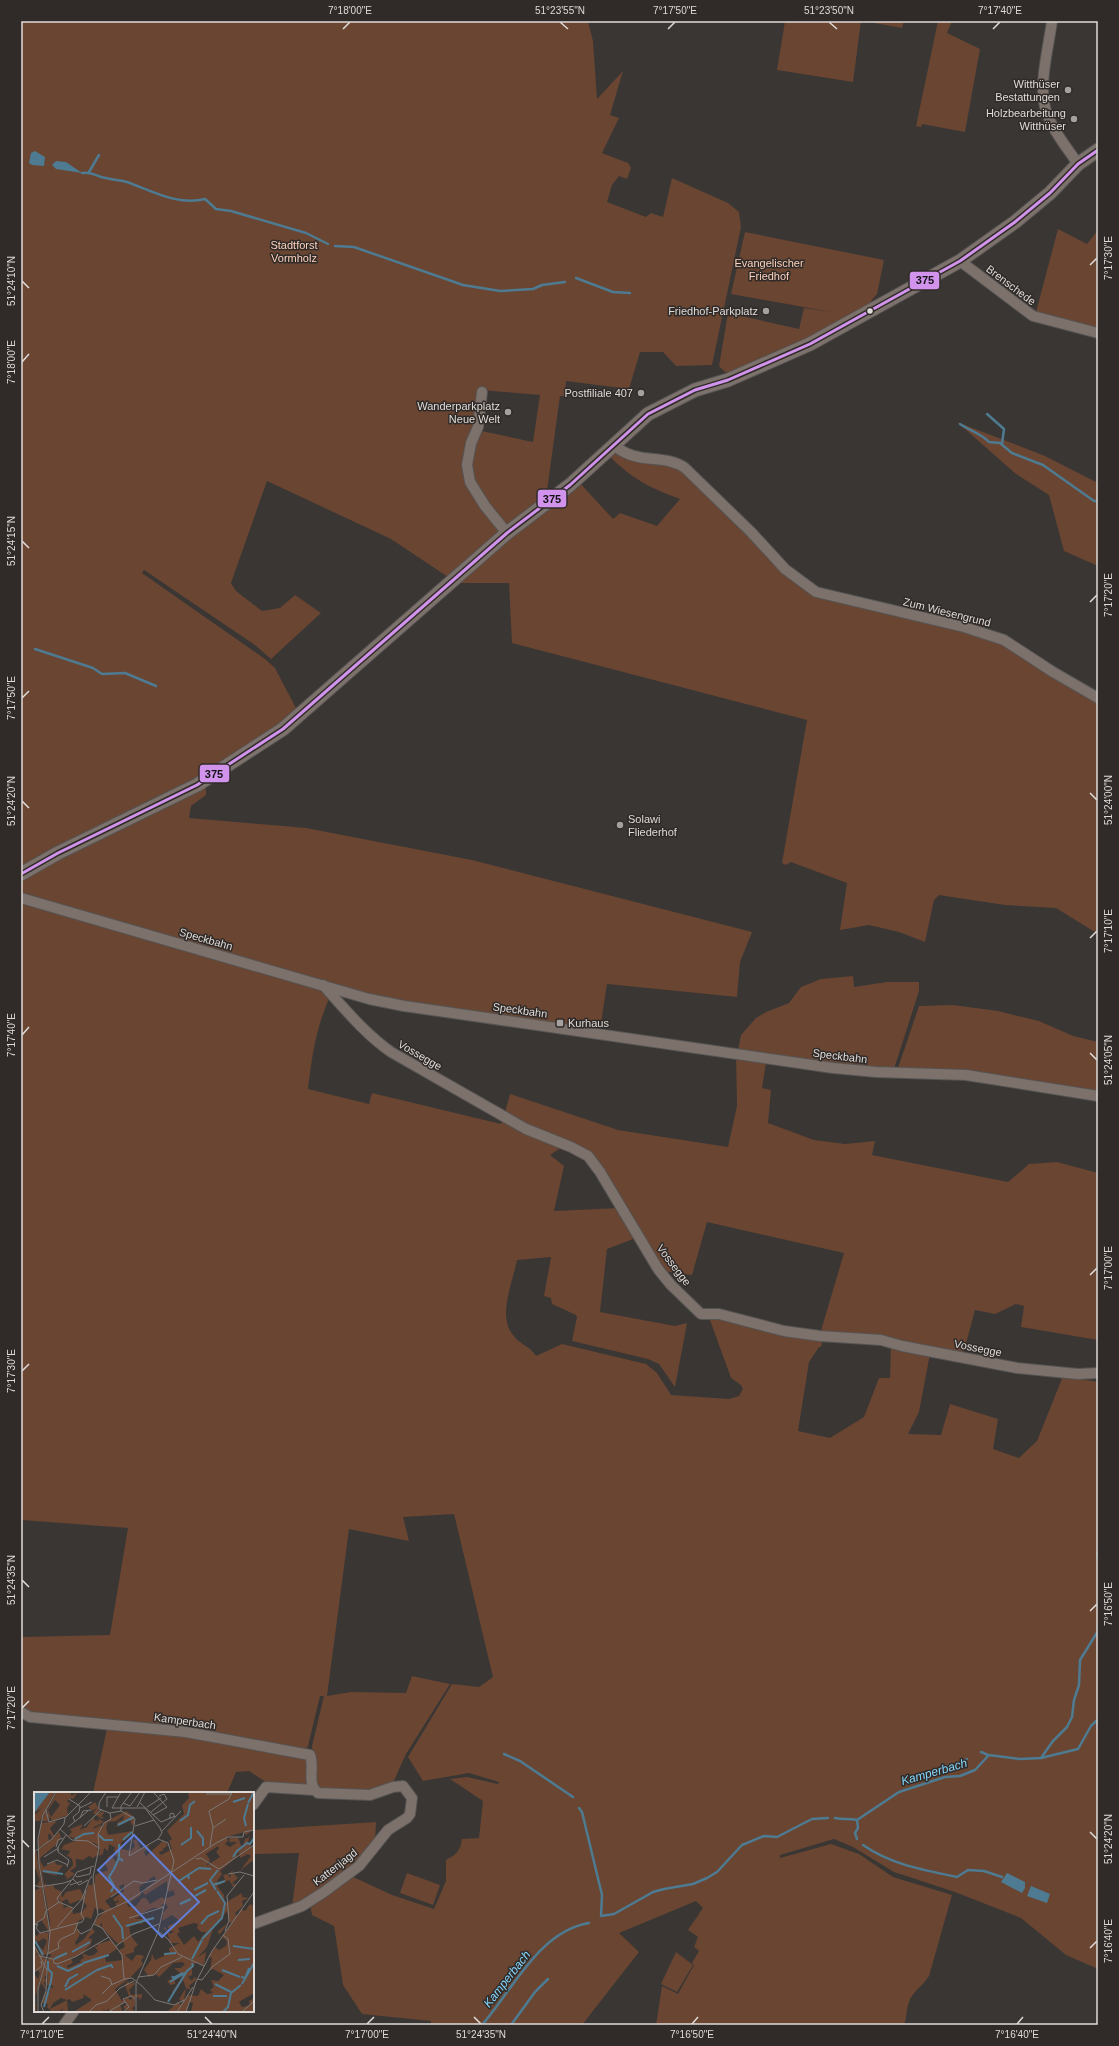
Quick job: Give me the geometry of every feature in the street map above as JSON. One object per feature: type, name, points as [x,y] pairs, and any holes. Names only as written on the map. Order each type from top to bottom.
[{"type":"main road","points":[[21,874],[58,853],[197,786],[283,729],[507,533],[570,484],[614,446],[643,418],[663,405],[695,390],[741,374],[810,344],[960,261],[1015,222],[1050,193],[1078,164],[1098,150]]},
{"type":"street","points":[[1052,21],[1043,86],[1044,102],[1058,133],[1078,164]]},
{"type":"street","name":"Brenschede","points":[[960,261],[1033,316],[1098,333]]},
{"type":"street","points":[[482,392],[478,427],[471,443],[467,465],[470,482],[485,506],[507,533]]},
{"type":"street","name":"Zum Wiesengrund","points":[[614,446],[622,453],[643,459],[673,462],[686,468],[751,532],[785,569],[816,592],[964,627],[1004,640],[1071,684],[1098,698]]},
{"type":"street","name":"Speckbahn","points":[[21,898],[369,999],[404,1006],[710,1051],[876,1072],[966,1075],[1098,1096]]},
{"type":"street","name":"Vossegge","points":[[323,985],[379,1044],[391,1052],[526,1129],[571,1147],[588,1156],[600,1172],[658,1268],[671,1285],[701,1314],[719,1314],[784,1331],[820,1336],[881,1340],[902,1346],[1017,1368],[1078,1374],[1098,1373]]},
{"type":"street","name":"Kamperbach","points":[[21,1712],[30,1717],[186,1732],[310,1755],[312,1760],[312,1785],[314,1790]]},
{"type":"street","name":"Kattenjagd","points":[[254,1924],[302,1906],[324,1892],[359,1866],[388,1830],[407,1818],[410,1814],[412,1798],[403,1786],[393,1787],[363,1796],[326,1794],[314,1790]]},
{"type":"street","points":[[254,1804],[266,1787],[314,1790]]},
{"type":"street","points":[[64,2025],[73,2012]]},
{"type":"green space","name":"Stadtforst Vormholz","points":[[21,21],[588,21],[593,41],[597,99],[623,71],[610,115],[619,118],[602,153],[628,163],[631,168],[627,179],[619,176],[612,185],[607,202],[646,217],[651,213],[663,217],[672,178],[728,203],[739,212],[741,227],[712,365],[676,366],[663,352],[640,352],[629,389],[566,381],[565,396],[560,396],[546,498],[579,482],[613,519],[620,513],[657,526],[680,499],[659,491],[642,482],[626,471],[609,456],[612,452],[633,458],[675,465],[790,576],[846,603],[993,637],[1098,700],[1098,934],[1056,908],[1005,905],[939,895],[934,900],[925,942],[899,932],[869,925],[840,930],[847,883],[791,862],[786,865],[782,863],[807,720],[512,643],[509,583],[457,583],[391,539],[267,481],[231,583],[236,591],[262,611],[280,608],[295,595],[321,613],[271,659],[255,645],[144,570],[142,573],[265,659],[275,668],[297,710],[277,727],[200,780],[206,788],[206,795],[191,806],[189,818],[306,828],[472,860],[752,932],[740,962],[737,997],[607,984],[600,1030],[415,1004],[335,985],[320,1024],[308,1089],[369,1104],[372,1093],[501,1124],[503,1119],[560,1145],[559,1149],[550,1155],[564,1166],[554,1211],[620,1208],[636,1238],[607,1249],[600,1312],[675,1326],[687,1323],[675,1387],[659,1364],[648,1359],[572,1341],[577,1317],[576,1315],[552,1304],[551,1298],[544,1296],[551,1257],[517,1260],[506,1309],[508,1327],[513,1335],[536,1356],[562,1344],[646,1364],[657,1373],[671,1395],[729,1399],[739,1396],[743,1389],[741,1385],[731,1378],[710,1320],[716,1316],[823,1339],[821,1347],[819,1347],[809,1362],[798,1431],[830,1438],[864,1417],[879,1378],[890,1378],[891,1346],[930,1354],[919,1412],[908,1434],[941,1435],[950,1404],[998,1419],[993,1449],[1019,1458],[1037,1441],[1063,1376],[1098,1382],[1098,1969],[1066,1955],[1021,1918],[955,1892],[894,1872],[853,1847],[834,1839],[780,1855],[780,1858],[831,1844],[859,1854],[893,1877],[952,1895],[929,1976],[910,1998],[904,2025],[656,2025],[662,1986],[678,1994],[694,1965],[692,1963],[699,1951],[694,1947],[698,1937],[688,1930],[703,1908],[696,1901],[619,1933],[639,1952],[582,2025],[431,2025],[431,2021],[362,2014],[343,1985],[334,1926],[312,1915],[310,1903],[349,1875],[392,1895],[434,1909],[446,1881],[446,1860],[457,1852],[462,1839],[479,1838],[483,1801],[450,1779],[467,1777],[498,1784],[499,1782],[469,1773],[423,1781],[408,1757],[452,1684],[479,1687],[493,1677],[454,1514],[403,1517],[409,1541],[349,1529],[327,1696],[351,1692],[406,1693],[412,1676],[450,1684],[406,1754],[392,1785],[376,1792],[325,1792],[316,1786],[312,1746],[324,1696],[320,1696],[308,1746],[304,1752],[308,1759],[310,1787],[269,1784],[249,1771],[236,1772],[227,1792],[93,1792],[108,1724],[30,1715],[21,1710],[21,1637],[110,1635],[128,1528],[21,1520]],"holes":[[[481,390],[540,395],[533,442],[477,430]]]},
{"type":"green space","points":[[785,21],[861,21],[853,82],[777,70]]},
{"type":"green space","points":[[863,21],[904,21],[902,28]]},
{"type":"green space","points":[[938,21],[952,21],[947,33],[980,49],[965,132],[922,124],[921,127],[916,126]]},
{"type":"green space","points":[[1058,229],[1087,244],[1098,230],[1098,329],[1036,312]]},
{"type":"green space","name":"Evangelischer Friedhof","points":[[745,232],[884,260],[877,294],[871,301],[873,307],[839,324],[730,372],[725,372],[719,366],[728,313],[799,329],[804,308],[831,312],[731,294]]},
{"type":"green space","points":[[957,422],[1045,456],[1098,483],[1098,566],[1064,551],[1049,495],[1016,474]]},
{"type":"green space","points":[[853,976],[854,987],[887,982],[919,982],[919,991],[894,1069],[875,1069],[738,1050],[741,1035],[756,1018],[766,1012],[789,1003],[801,987],[821,979]]},
{"type":"green space","points":[[953,1005],[998,1011],[1039,1021],[1073,1036],[1098,1042],[1098,1093],[898,1068],[919,1006]]},
{"type":"green space","points":[[736,1057],[766,1062],[762,1088],[771,1090],[768,1123],[814,1140],[845,1144],[875,1141],[872,1155],[1008,1182],[1029,1164],[1057,1162],[1098,1173],[1098,1340],[1021,1327],[1024,1306],[1016,1304],[995,1314],[975,1310],[963,1355],[820,1334],[844,1253],[707,1222],[692,1275],[663,1271],[592,1156],[504,1116],[510,1094],[618,1130],[728,1147],[737,1106]]},
{"type":"green space","points":[[376,1822],[375,1842],[346,1873],[292,1907],[299,1853],[254,1854],[254,1830]]},
{"type":"green space","points":[[407,1873],[440,1885],[433,1905],[400,1893]]},
{"type":"green space","points":[[676,1952],[693,1965],[677,1992],[661,1984]]},
{"type":"water","points":[[35,151],[45,157],[44,166],[32,165],[29,163],[31,153]]},
{"type":"water","points":[[56,161],[66,162],[82,173],[56,169],[52,165]]},
{"type":"water","points":[[1007,1873],[1025,1882],[1025,1888],[1022,1893],[1001,1882]]},
{"type":"water","points":[[1031,1886],[1050,1894],[1047,1903],[1027,1896]]},
{"type":"waterway","points":[[89,172],[99,155]]},
{"type":"waterway","points":[[82,173],[92,173],[127,182],[175,199],[185,201],[205,199],[216,209],[231,211],[306,233],[328,244]]},
{"type":"waterway","points":[[335,246],[354,247],[463,285],[500,291],[533,289],[542,285],[565,282]]},
{"type":"waterway","points":[[576,278],[613,292],[630,293]]},
{"type":"waterway","points":[[987,414],[1004,429],[1002,444]]},
{"type":"waterway","points":[[960,424],[979,434],[989,442],[1000,443],[1012,453],[1043,465],[1094,501],[1098,501]]},
{"type":"waterway","points":[[35,649],[93,668],[102,674],[125,673],[156,686]]},
{"type":"waterway","name":"Kamperbach","points":[[1098,1552],[1098,1559]]},
{"type":"waterway","name":"Kamperbach","points":[[835,1818],[857,1820],[899,1792],[945,1777],[960,1776],[975,1770],[989,1755],[1020,1759],[1041,1758],[1053,1741],[1067,1727],[1072,1717],[1074,1700],[1079,1685],[1080,1660],[1098,1631]]},
{"type":"waterway","points":[[1041,1758],[1078,1749],[1091,1726],[1098,1719]]},
{"type":"waterway","points":[[981,1752],[988,1755]]},
{"type":"waterway","points":[[504,1754],[520,1761],[573,1797]]},
{"type":"waterway","points":[[944,1767],[948,1766]]},
{"type":"waterway","name":"Kamperbach","points":[[579,1808],[582,1812],[602,1895],[601,1916],[614,1914],[653,1892],[693,1884],[707,1878],[717,1872],[742,1845],[764,1836],[777,1837],[812,1819],[828,1818]]},
{"type":"waterway","points":[[857,1820],[858,1828],[855,1833],[857,1839]]},
{"type":"waterway","points":[[863,1845],[874,1852],[897,1862],[932,1872],[957,1877],[968,1870],[984,1871],[1002,1877]]},
{"type":"waterway","name":"Kamperbach","points":[[482,2025],[528,1964],[541,1950],[555,1938],[571,1928],[589,1923]]},
{"type":"waterway","points":[[511,2025],[535,1992],[548,1979]]},
{"type":"transit line","name":"375","points":[[21,874],[58,853],[197,785],[283,729],[507,533],[570,485],[648,414],[695,390],[728,380],[810,344],[960,261],[1015,222],[1050,193],[1078,164],[1098,150]]},
{"type":"place","name":"Witthüser Bestattungen","points":[[1068,90]]},
{"type":"place","name":"Holzbearbeitung Witthüser","points":[[1074,119]]},
{"type":"place","name":"Friedhof-Parkplatz","points":[[766,311]]},
{"type":"place","name":"Postfiliale 407","points":[[641,393]]},
{"type":"place","name":"Wanderparkplatz Neue Welt","points":[[508,412]]},
{"type":"place","name":"Solawi Fliederhof","points":[[620,825]]},
{"type":"place","name":"Kurhaus","points":[[560,1023]]}]
